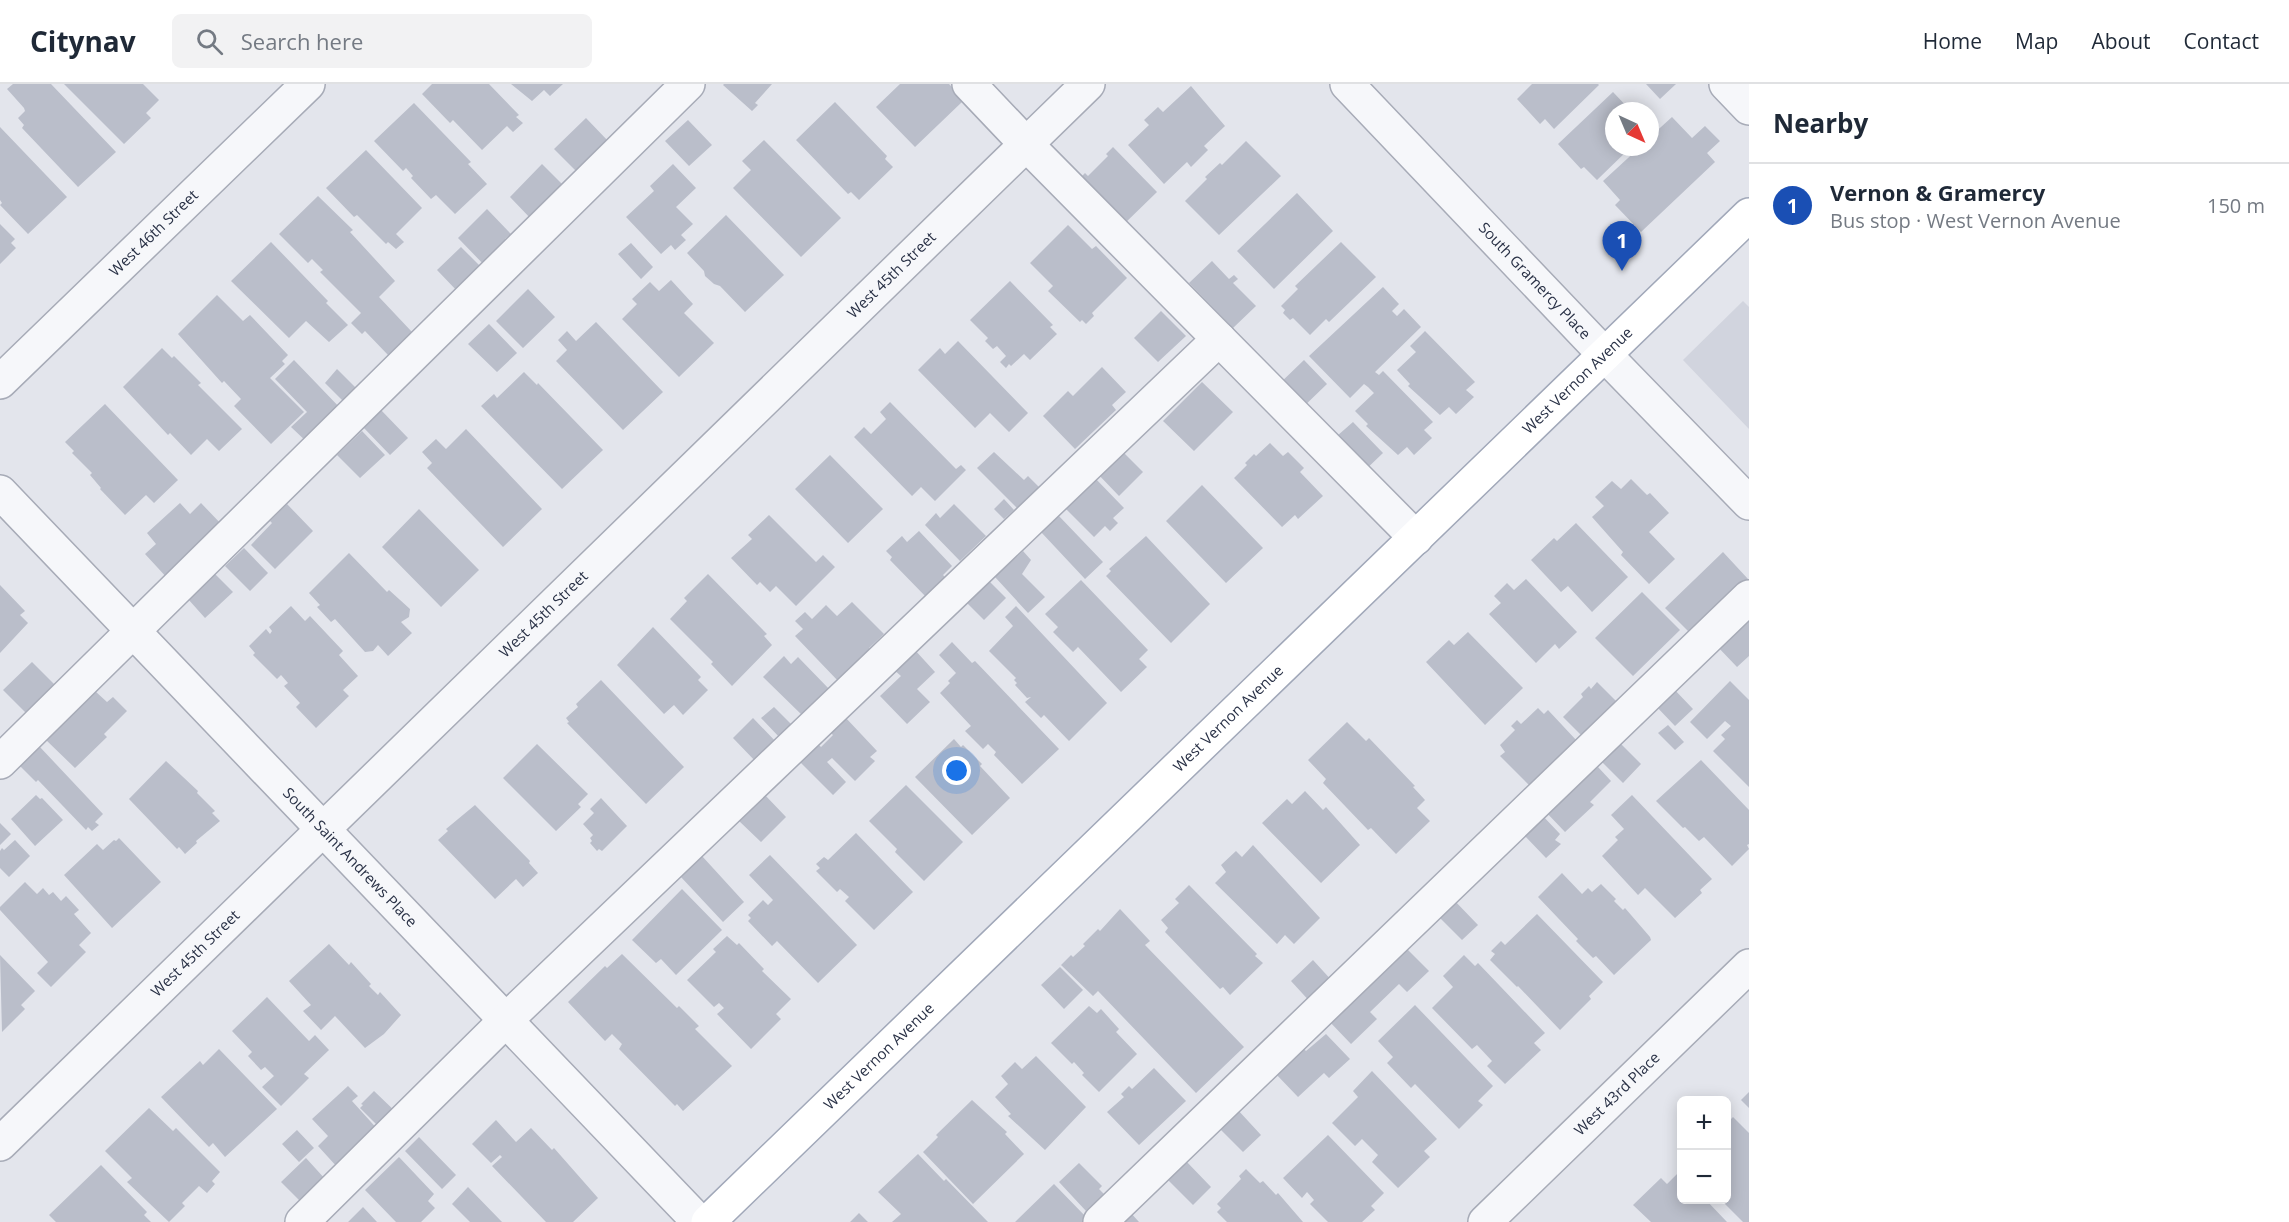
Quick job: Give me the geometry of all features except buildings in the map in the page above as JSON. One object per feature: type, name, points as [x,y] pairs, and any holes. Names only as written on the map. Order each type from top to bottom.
[{"type":"main road","name":"West Vernon Avenue","points":[[708,1222],[1749,215]]},
{"type":"street","name":"West 46th Street","points":[[0,382],[308,84]]},
{"type":"street","points":[[0,762],[688,84]]},
{"type":"street","points":[[969,84],[1416,538]]},
{"type":"street","name":"West 45th Street","points":[[0,1144],[1088,84]]},
{"type":"street","name":"South Gramercy Place","points":[[1347,84],[1605,356],[1749,502]]},
{"type":"street","points":[[1726,84],[1749,108]]},
{"type":"street","points":[[302,1222],[505,1021],[1219,339]]},
{"type":"street","name":"South Saint Andrews Place","points":[[0,492],[699,1222]]},
{"type":"street","points":[[1100,1222],[1749,597]]},
{"type":"street","name":"West 43rd Place","points":[[1485,1222],[1749,966]]},
{"type":"shaded area","points":[[1743,301],[1749,307],[1749,429],[1683,360]]},
{"type":"place","name":"Vernon & Gramercy","points":[[1622,271]]}]
